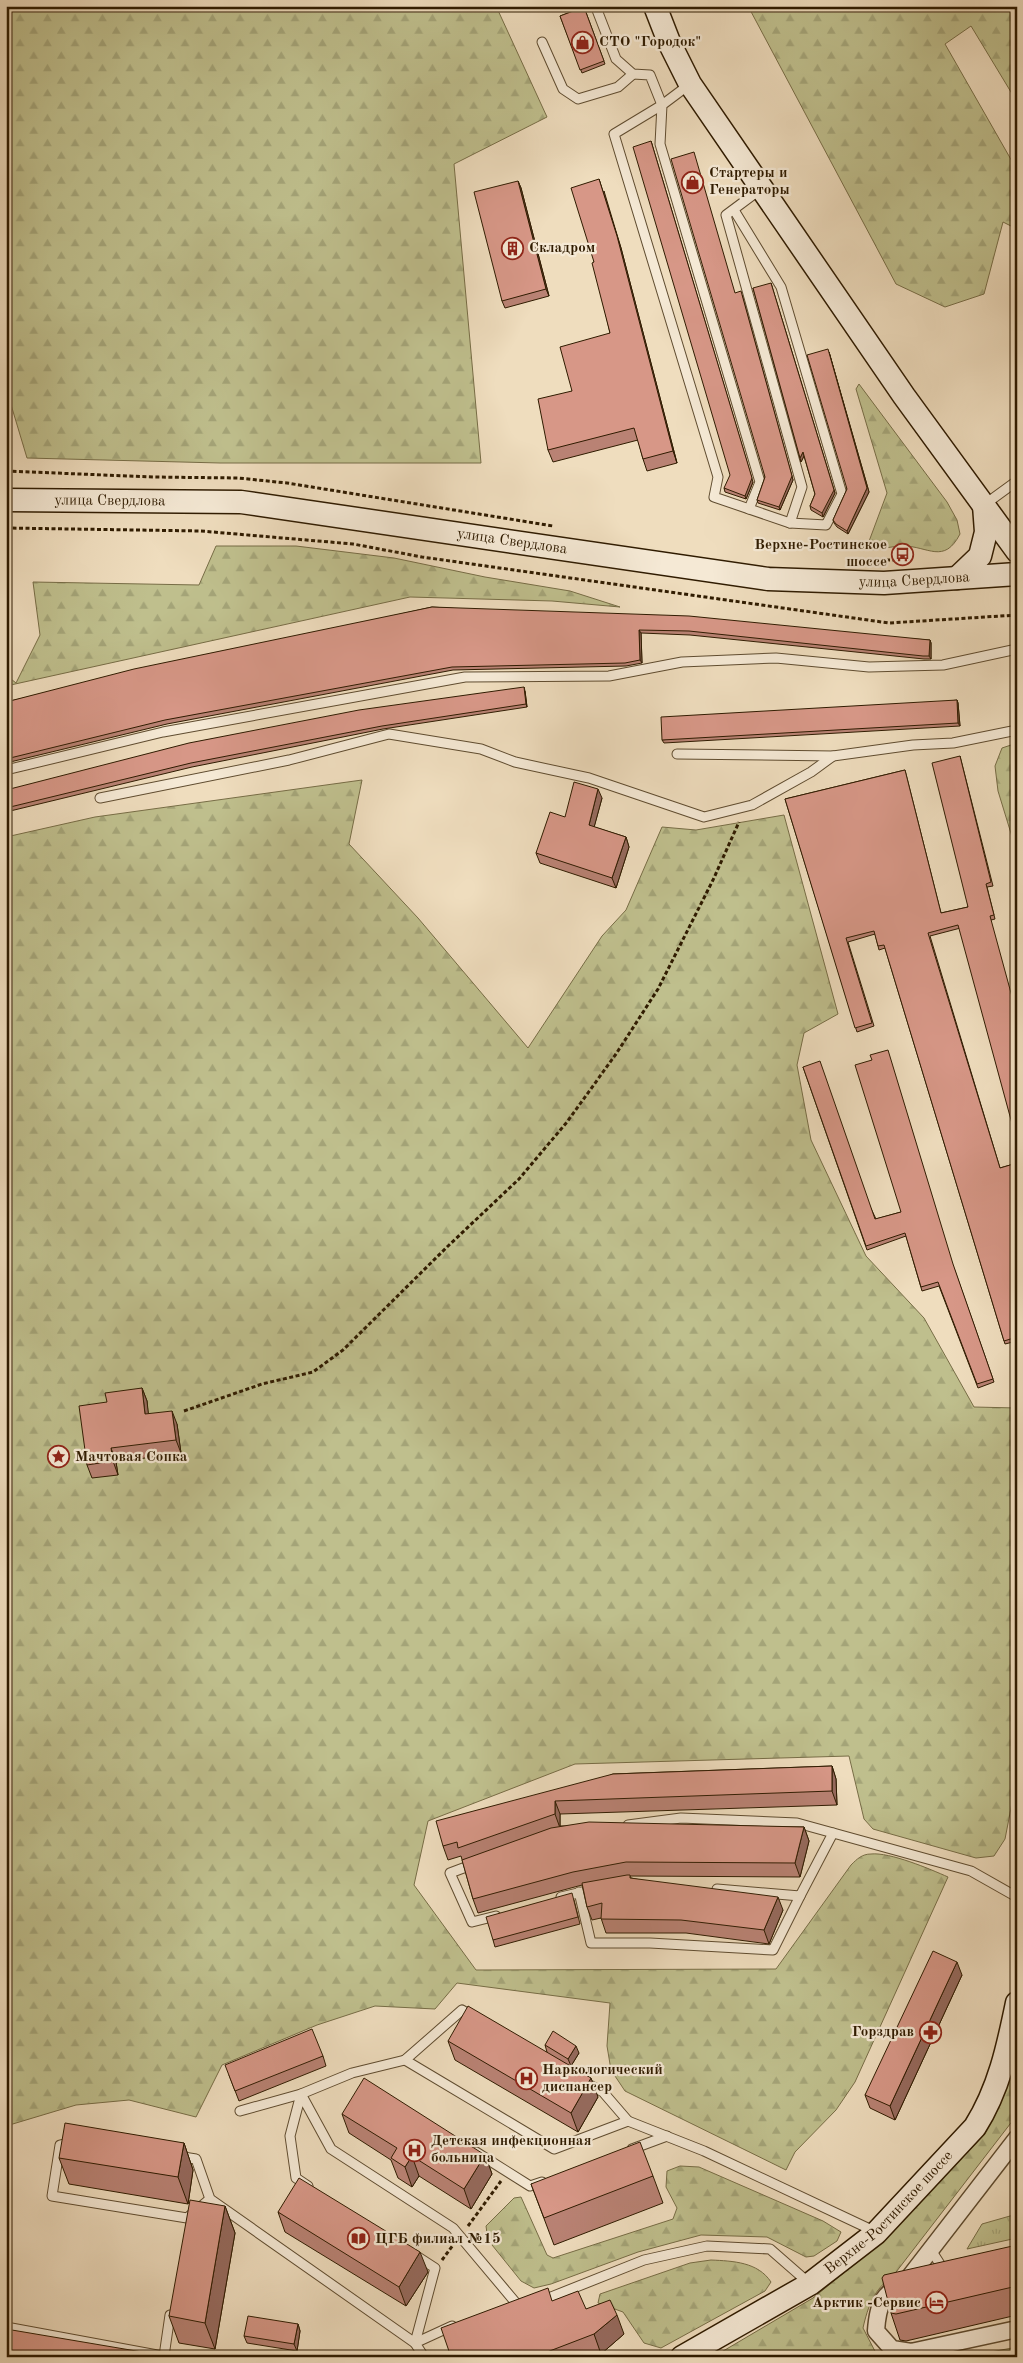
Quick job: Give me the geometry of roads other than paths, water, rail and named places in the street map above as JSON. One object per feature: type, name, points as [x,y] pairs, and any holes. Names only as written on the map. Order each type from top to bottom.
[{"type":"street","points":[[655,6],[669,42],[690,84],[904,396],[1017,551]]},
{"type":"street","name":"улица Свердлова","points":[[6,500],[241,502],[768,579],[884,583],[1017,574]]},
{"type":"street","points":[[957,578],[980,556],[986,532],[984,505]]},
{"type":"street","name":"Верхне-Ростинское шоссе","points":[[682,2357],[810,2284],[876,2233],[974,2127],[987,2108],[1008,2049],[1017,2003]]},
{"type":"street","points":[[1017,2138],[908,2279],[888,2291],[878,2308],[876,2331],[892,2349],[911,2352],[1017,2329]]},
{"type":"lane","points":[[597,10],[616,59],[633,74],[650,75],[662,105],[660,144],[760,482],[749,509]]},
{"type":"lane","points":[[542,42],[563,89],[578,99],[618,87],[633,74]]},
{"type":"lane","points":[[690,84],[662,105],[614,134],[718,477],[714,498],[790,523],[826,526],[842,494],[781,287],[734,210]]},
{"type":"lane","points":[[763,188],[726,215],[802,487],[790,523]]},
{"type":"lane","points":[[984,505],[1017,481]]},
{"type":"lane","points":[[6,770],[163,732],[465,677],[609,676],[682,662],[776,658],[869,667],[943,666],[1017,649]]},
{"type":"lane","points":[[677,754],[833,756],[913,745],[953,744],[1017,730]]},
{"type":"lane","points":[[100,798],[289,760],[389,734],[481,749],[515,762],[589,778],[704,816],[752,805],[812,772],[833,756]]},
{"type":"lane","points":[[622,1826],[681,1818],[797,1823],[971,1871],[1017,1897]]},
{"type":"lane","points":[[579,1892],[591,1943],[650,1943],[772,1950],[833,1833]]},
{"type":"lane","points":[[484,1860],[450,1873],[468,1914],[472,1922],[507,1912]]},
{"type":"lane","points":[[552,1900],[606,1887]]},
{"type":"lane","points":[[711,1889],[800,1896]]},
{"type":"lane","points":[[240,2111],[405,2060],[462,2010],[479,2020]]},
{"type":"lane","points":[[405,2060],[554,2149],[628,2121]]},
{"type":"lane","points":[[578,2078],[603,2092],[628,2121],[704,2150],[876,2233]]},
{"type":"lane","points":[[300,2094],[290,2136],[296,2178],[313,2189]]},
{"type":"lane","points":[[300,2094],[331,2149],[453,2228],[517,2311],[644,2260],[707,2246],[770,2249],[810,2284]]},
{"type":"lane","points":[[621,2153],[667,2136]]},
{"type":"lane","points":[[85,2142],[75,2141],[60,2145],[52,2196],[187,2218]]},
{"type":"lane","points":[[467,2146],[530,2186],[548,2180]]},
{"type":"lane","points":[[168,2155],[196,2159],[210,2199],[415,2343],[424,2357]]},
{"type":"lane","points":[[186,2228],[187,2218],[210,2199]]},
{"type":"lane","points":[[931,2250],[946,2274],[955,2272]]},
{"type":"lane","points":[[410,2252],[435,2268],[415,2343]]},
{"type":"lane","points":[[6,2327],[166,2356],[170,2316]]},
{"type":"lane","points":[[415,2343],[463,2321]]},
{"type":"place","name":"СТО \"Городок\"","points":[[583,42]]},
{"type":"place","name":"Стартеры и Генераторы","points":[[693,182]]},
{"type":"place","name":"Складром","points":[[513,248]]},
{"type":"place","name":"Верхне-Ростинское шоссе","points":[[903,554]]},
{"type":"place","name":"Мачтовая Сопка","points":[[59,1457]]},
{"type":"place","name":"Горздрав","points":[[930,2032]]},
{"type":"place","name":"Наркологический диспансер","points":[[526,2079]]},
{"type":"place","name":"Детская инфекционная больница","points":[[415,2150]]},
{"type":"place","name":"ЦГБ филиал №15","points":[[359,2239]]},
{"type":"place","name":"Арктик -Сервис","points":[[937,2303]]}]
